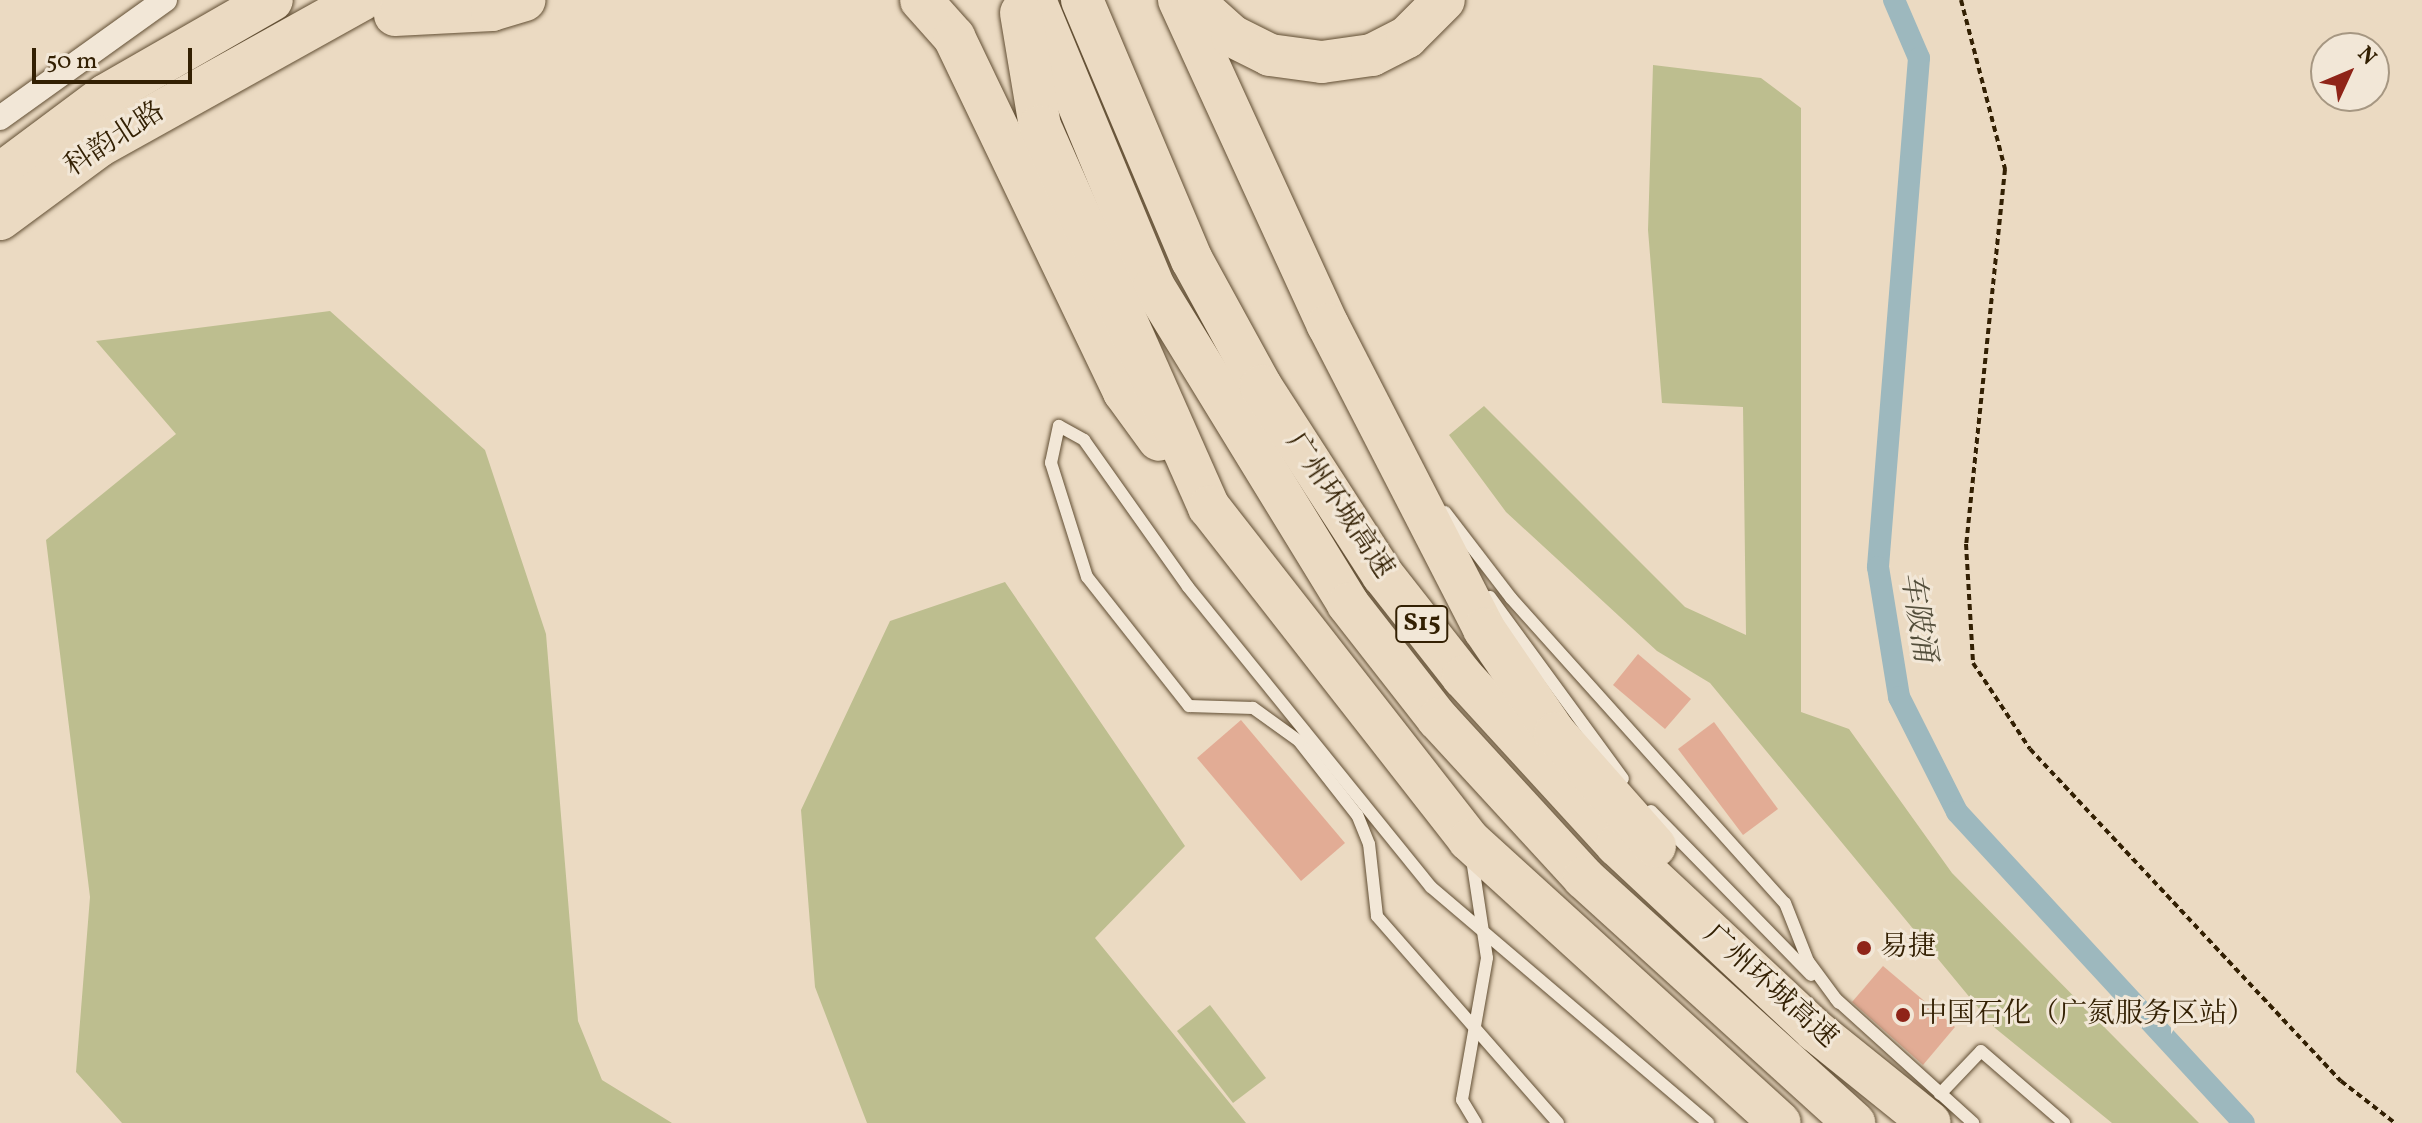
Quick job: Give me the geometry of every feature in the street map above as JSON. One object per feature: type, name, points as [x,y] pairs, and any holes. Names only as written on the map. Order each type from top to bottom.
[{"type":"highway","points":[[378,8],[434,0]]},
{"type":"highway","points":[[378,8],[492,10],[524,0]]},
{"type":"highway","points":[[921,0],[954,37],[1124,392],[1209,507],[1469,840],[1780,1123]]},
{"type":"highway","points":[[1019,0],[1040,126],[1209,507]]},
{"type":"highway","name":"广州环城高速","points":[[1035,0],[1154,287],[1348,604],[1438,719],[1584,878],[1854,1123]]},
{"type":"highway","name":"广州环城高速","points":[[1082,0],[1192,260],[1261,386],[1383,575],[1556,783],[1935,1109]]},
{"type":"highway","points":[[1179,0],[1328,325],[1513,679],[1827,1017]]},
{"type":"highway","points":[[1192,0],[1232,36],[1270,55],[1322,62],[1372,55],[1407,37],[1444,0]]},
{"type":"highway","name":"科韵北路","points":[[0,174],[106,95],[262,3]]},
{"type":"highway","name":"科韵北路","points":[[0,219],[99,146],[310,25],[378,8]]},
{"type":"street","points":[[0,118],[165,0]]},
{"type":"lane","points":[[1328,325],[1547,682],[1630,787]]},
{"type":"lane","points":[[1558,1123],[1377,916],[1369,844],[1357,815],[1299,741],[1253,708],[1189,706],[1087,577],[1051,463],[1059,426],[1084,440],[1188,587],[1431,887],[1708,1123]]},
{"type":"lane","points":[[1439,504],[1511,598],[1785,903],[1827,1017]]},
{"type":"lane","points":[[1639,798],[1827,1017]]},
{"type":"lane","points":[[1469,840],[1485,932],[1462,1100],[1476,1123]]},
{"type":"lane","points":[[1973,1123],[1935,1109],[1981,1051],[2064,1123]]},
{"type":"path","points":[[1961,0],[2005,169],[1966,544],[1973,663],[2030,749],[2341,1081],[2395,1123]]},
{"type":"green space","points":[[1653,65],[1761,78],[1801,108],[1801,712],[1849,729],[1952,873],[2199,1123],[2112,1123],[1995,1028],[1710,683],[1657,651],[1506,512],[1449,435],[1484,406],[1685,607],[1746,635],[1743,407],[1662,403],[1648,230]]},
{"type":"green space","points":[[330,311],[485,450],[546,634],[578,1021],[602,1080],[672,1123],[122,1123],[76,1072],[90,897],[46,540],[176,434],[96,341]]},
{"type":"green space","points":[[1005,582],[1185,846],[1095,938],[1246,1123],[867,1123],[815,987],[801,810],[890,621]]},
{"type":"green space","points":[[1210,1005],[1266,1078],[1233,1103],[1177,1031]]},
{"type":"building","points":[[1638,654],[1691,699],[1665,729],[1613,685]]},
{"type":"building","points":[[1241,720],[1345,843],[1301,881],[1197,758]]},
{"type":"building","points":[[1714,722],[1778,809],[1743,835],[1678,749]]},
{"type":"building","name":"中国石化（广氮服务区站）","points":[[1883,966],[1955,1027],[1923,1065],[1852,1002]]},
{"type":"waterway","name":"车陂涌","points":[[1894,0],[1919,58],[1878,567],[1899,697],[1957,812],[2244,1123]]},
{"type":"place","name":"易捷","points":[[1864,948]]},
{"type":"place","name":"中国石化（广氮服务区站）","points":[[1903,1015]]}]
